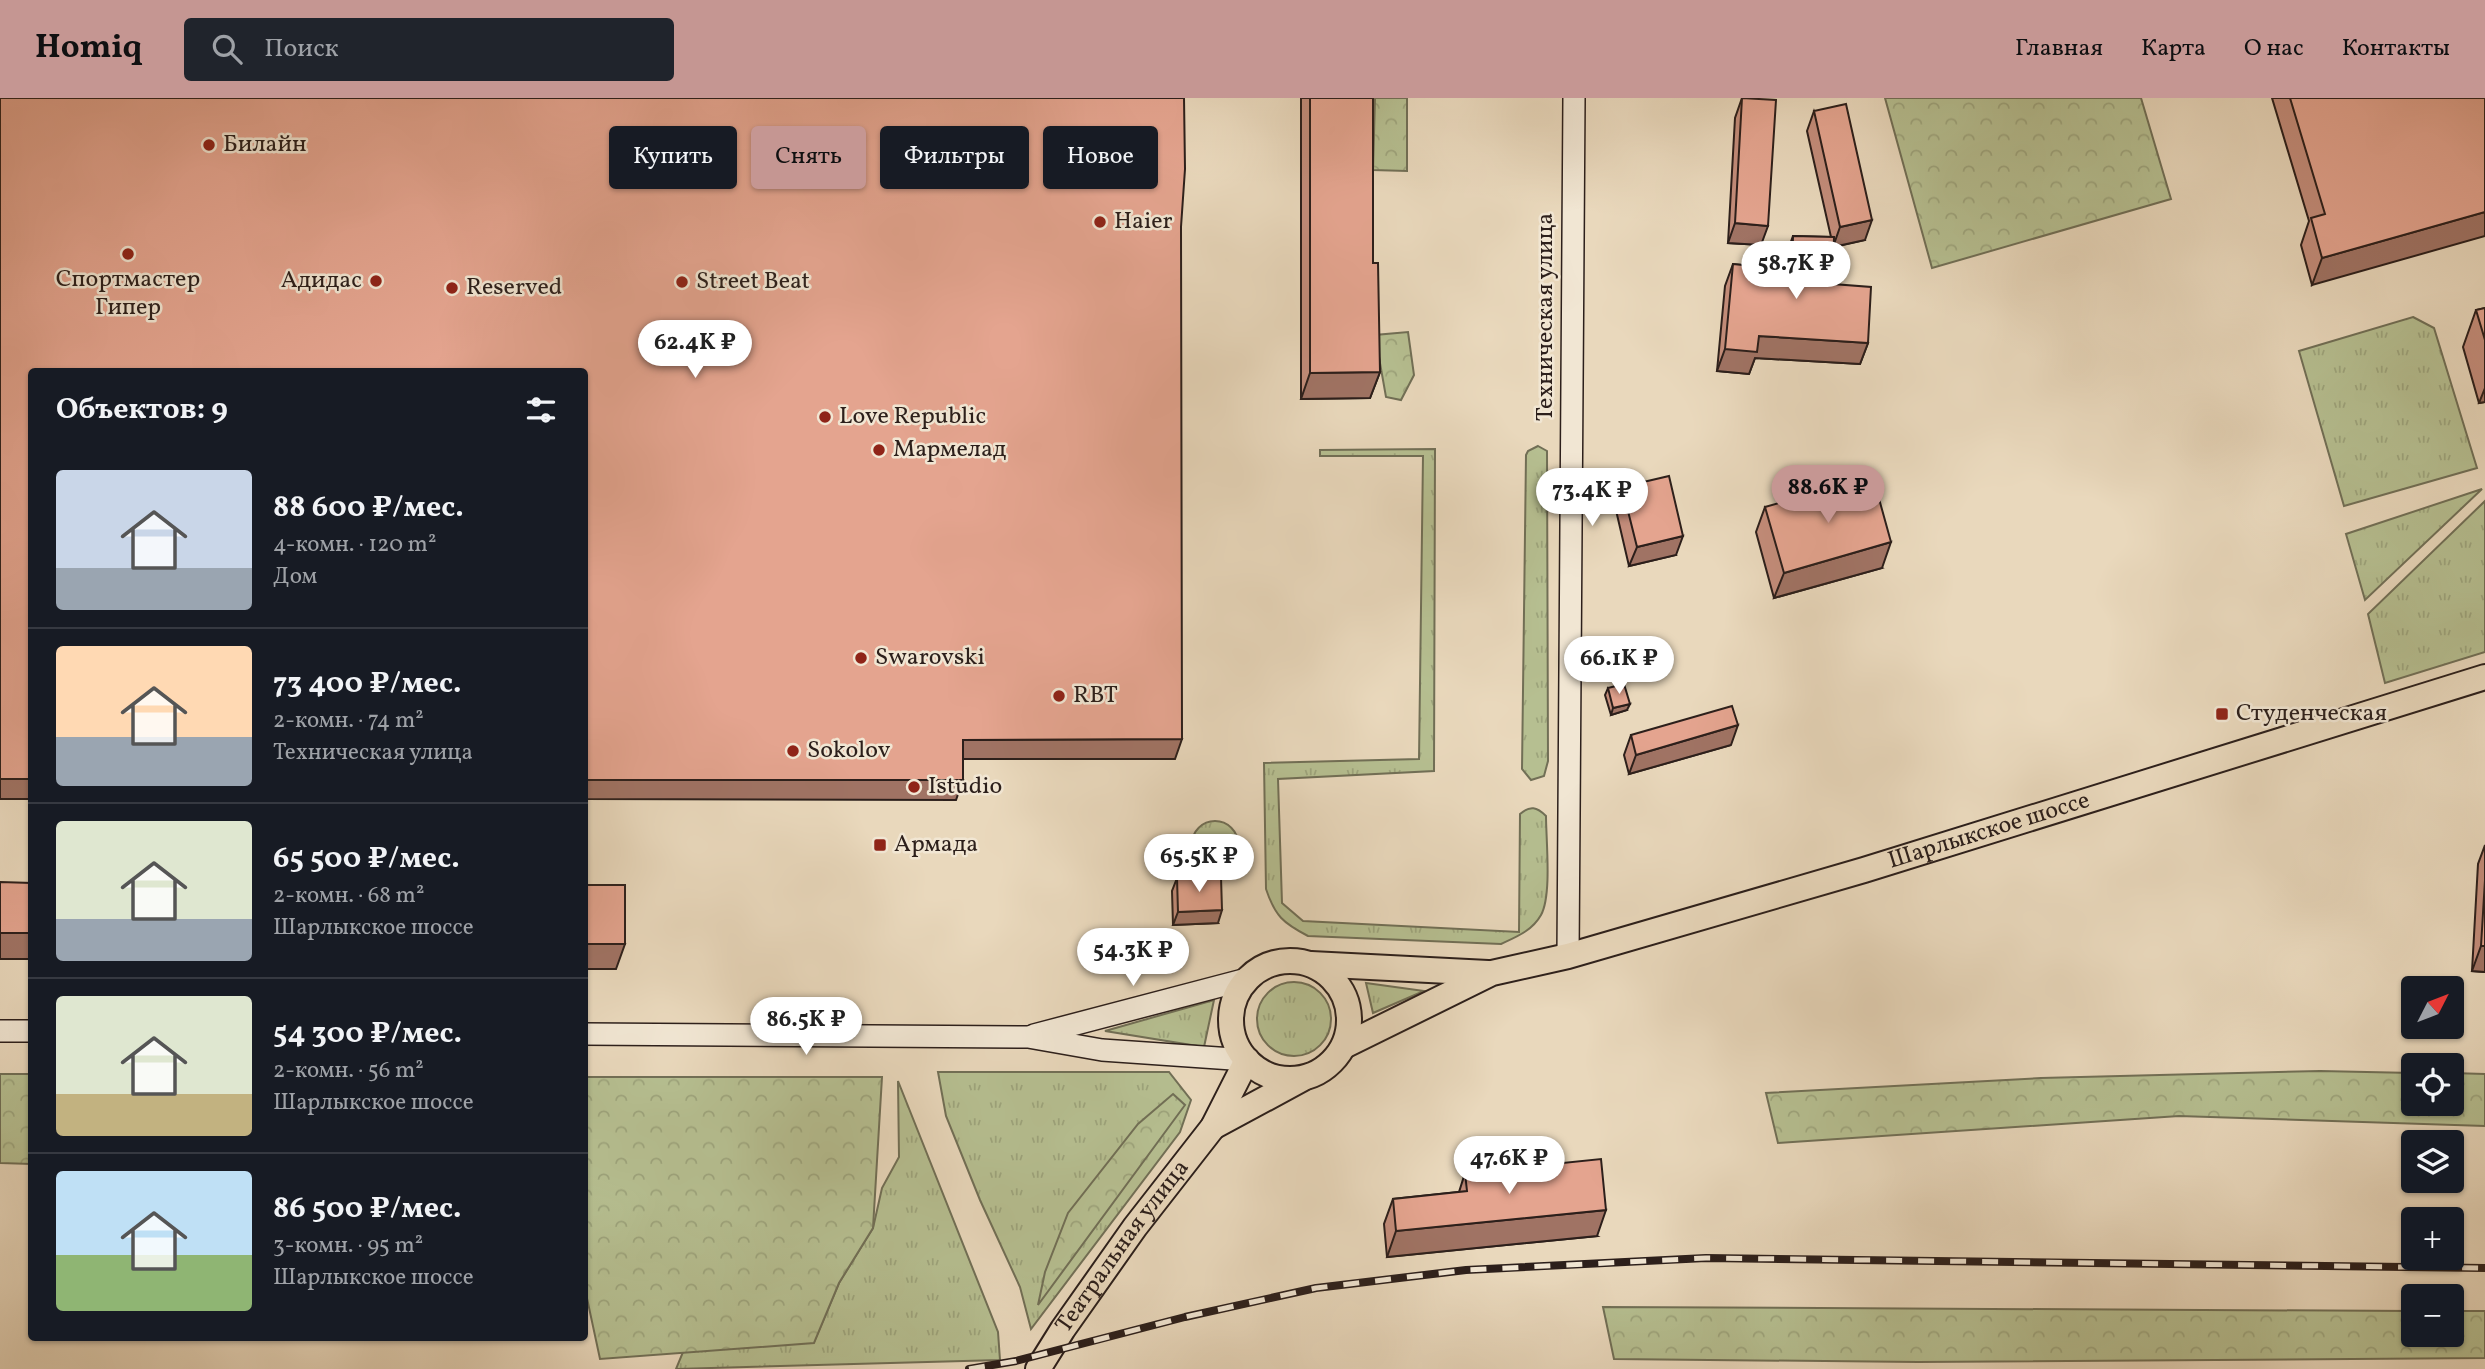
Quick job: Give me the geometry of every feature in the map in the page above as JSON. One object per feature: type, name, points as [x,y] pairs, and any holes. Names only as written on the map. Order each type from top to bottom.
[{"type":"main road","name":"Шарлыкское шоссе","points":[[1344,1046],[1492,974],[1568,956],[1864,870],[2485,677]]},
{"type":"main road","points":[[1278,962],[1309,964],[1336,983],[1347,1002],[1349,1024],[1344,1046],[1328,1066],[1305,1078],[1273,1077],[1259,1070],[1238,1048],[1231,1020],[1233,1004],[1238,991],[1257,971],[1278,962]]},
{"type":"main road","name":"Шарлыкское шоссе","points":[[1309,964],[1492,974]]},
{"type":"main road","name":"Театральная улица","points":[[1038,1369],[1063,1328],[1135,1227],[1213,1127],[1247,1060]]},
{"type":"main road","name":"Театральная улица","points":[[1213,1127],[1305,1078]]},
{"type":"street","name":"Техническая улица","points":[[1568,956],[1574,98]]},
{"type":"street","points":[[1028,1037],[1247,979]]},
{"type":"street","points":[[0,1031],[28,1031]]},
{"type":"street","points":[[588,1034],[1028,1037],[1102,1050],[1247,1060]]},
{"type":"green space","points":[[1375,98],[1407,98],[1407,171],[1373,170]]},
{"type":"green space","points":[[1885,98],[2141,98],[2171,199],[1932,268]]},
{"type":"green space","points":[[2413,317],[2434,328],[2477,468],[2344,506],[2299,351]]},
{"type":"green space","points":[[1408,332],[1414,375],[1401,400],[1386,397],[1375,335]]},
{"type":"green space","points":[[1538,446],[1547,451],[1548,761],[1544,776],[1531,780],[1522,769],[1526,455]]},
{"type":"green space","points":[[1435,449],[1434,771],[1278,779],[1282,903],[1303,921],[1519,932],[1520,814],[1533,808],[1546,816],[1547,881],[1544,906],[1533,925],[1501,944],[1308,936],[1281,918],[1266,889],[1264,763],[1419,759],[1423,456],[1320,456],[1320,450]]},
{"type":"green space","points":[[2482,489],[2365,600],[2346,534]]},
{"type":"green space","points":[[2485,501],[2485,652],[2385,683],[2368,614]]},
{"type":"green space","points":[[1215,821],[1231,828],[1238,844],[1231,860],[1215,867],[1199,860],[1192,844],[1199,828]]},
{"type":"green space","points":[[1287,982],[1301,982],[1315,988],[1325,998],[1331,1019],[1329,1033],[1315,1050],[1301,1056],[1287,1056],[1273,1050],[1263,1040],[1257,1026],[1257,1012],[1263,998],[1273,988]]},
{"type":"green space","points":[[1366,983],[1424,991],[1373,1013]]},
{"type":"green space","points":[[1214,1000],[1204,1047],[1105,1031]]},
{"type":"green space","points":[[2320,1071],[2401,1073],[2401,1116],[2464,1116],[2464,1073],[2485,1074],[2485,1126],[2179,1116],[1778,1143],[1766,1093],[2041,1078]]},
{"type":"green space","points":[[938,1072],[1169,1072],[1191,1100],[1180,1132],[1031,1329],[1020,1287],[980,1200],[946,1116]]},
{"type":"green space","points":[[0,1074],[28,1074],[28,1164],[0,1163]]},
{"type":"green space","points":[[588,1077],[882,1077],[873,1228],[839,1283],[814,1343],[600,1359],[588,1303]]},
{"type":"green space","points":[[898,1081],[998,1332],[1000,1360],[676,1369],[683,1352],[814,1342],[839,1283],[873,1228],[882,1188],[899,1157]]},
{"type":"green space","points":[[1173,1094],[1185,1105],[1038,1305],[1045,1272],[1068,1213],[1138,1124]]},
{"type":"green space","points":[[1603,1307],[2401,1311],[2401,1347],[2464,1347],[2464,1311],[2485,1311],[2485,1358],[1918,1362],[1614,1359]]},
{"type":"building","name":"Мармелад","points":[[0,98],[1184,98],[1185,169],[1181,227],[1182,739],[963,740],[963,780],[588,780],[588,368],[28,368],[28,779],[0,779]]},
{"type":"building","points":[[1310,98],[1373,98],[1373,263],[1378,263],[1380,372],[1310,373]]},
{"type":"building","points":[[1742,98],[1776,100],[1768,226],[1735,223]]},
{"type":"building","points":[[2290,98],[2485,98],[2485,212],[2322,258],[2311,218],[2325,214]]},
{"type":"building","points":[[1846,104],[1872,220],[1840,227],[1814,111]]},
{"type":"building","points":[[1793,236],[1834,237],[1833,284],[1871,287],[1868,343],[1759,336],[1757,352],[1725,349],[1733,264],[1792,270]]},
{"type":"building","points":[[2485,308],[2485,340],[2476,310]]},
{"type":"building","points":[[1669,476],[1683,536],[1637,547],[1622,487]]},
{"type":"building","points":[[1873,477],[1891,542],[1784,573],[1765,507]]},
{"type":"building","points":[[1624,684],[1630,704],[1613,708],[1608,688]]},
{"type":"building","points":[[1732,706],[1738,725],[1636,755],[1631,735]]},
{"type":"building","points":[[1221,877],[1222,910],[1178,912],[1177,878]]},
{"type":"building","points":[[2485,880],[2485,946],[2481,946]]},
{"type":"building","points":[[0,882],[28,883],[28,933],[0,933]]},
{"type":"building","points":[[588,885],[625,885],[625,944],[588,944]]},
{"type":"building","points":[[1601,1159],[1606,1210],[1396,1231],[1393,1199],[1467,1191],[1465,1173]]},
{"type":"railway","points":[[969,1369],[1016,1361],[1185,1317],[1316,1288],[1466,1270],[1706,1258],[2485,1268]]},
{"type":"place","name":"Билайн","points":[[209,145]]},
{"type":"place","name":"Haier","points":[[1100,222]]},
{"type":"place","name":"Спортмастер Гипер","points":[[128,254]]},
{"type":"place","name":"Адидас","points":[[376,281]]},
{"type":"place","name":"Street Beat","points":[[682,282]]},
{"type":"place","name":"Reserved","points":[[452,288]]},
{"type":"place","name":"Love Republic","points":[[825,417]]},
{"type":"place","name":"Мармелад","points":[[879,450]]},
{"type":"place","name":"Swarovski","points":[[861,658]]},
{"type":"place","name":"RBT","points":[[1059,696]]},
{"type":"place","name":"Студенческая","points":[[2222,714]]},
{"type":"place","name":"Sokolov","points":[[793,751]]},
{"type":"place","name":"Istudio","points":[[914,787]]},
{"type":"place","name":"Армада","points":[[880,845]]}]
